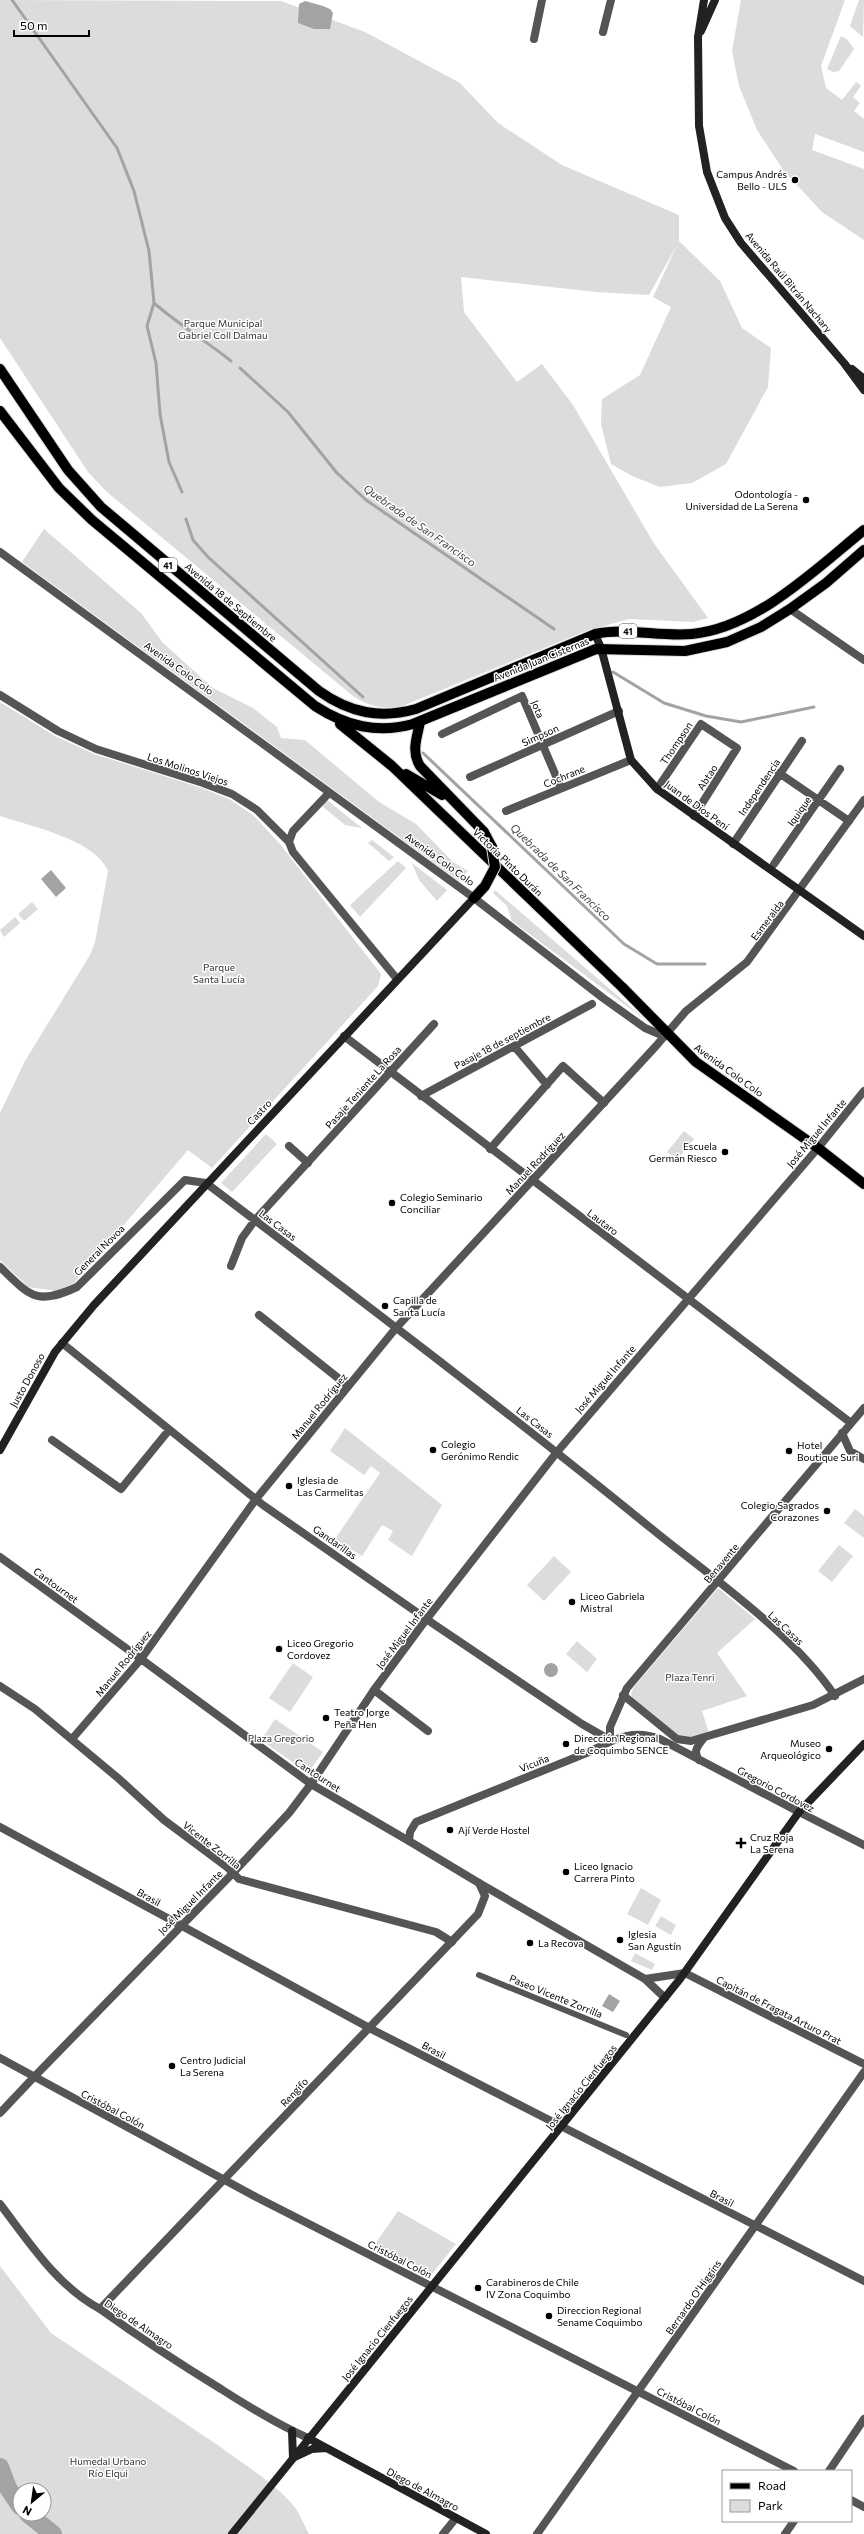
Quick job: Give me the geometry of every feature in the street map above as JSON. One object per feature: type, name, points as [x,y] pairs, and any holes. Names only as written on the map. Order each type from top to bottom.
[{"type":"main road","name":"Avenida Raúl Bitrán Nachary","points":[[704,0],[698,37],[699,126],[707,172],[725,218],[741,243],[844,363],[864,390]]},
{"type":"main road","points":[[698,37],[715,0]]},
{"type":"main road","name":"Avenida Raúl Bitrán Nachary","points":[[844,363],[864,379]]},
{"type":"main road","name":"Avenida 18 de Septiembre","points":[[0,369],[68,470],[106,512],[319,691],[344,706],[376,714]]},
{"type":"main road","name":"41","points":[[0,411],[59,488],[92,520],[327,714]]},
{"type":"main road","name":"Avenida Juan Cisternas","points":[[376,714],[405,712],[424,706],[595,634],[621,631],[677,635],[708,632],[725,626],[772,602],[864,530]]},
{"type":"main road","name":"Avenida Juan Cisternas","points":[[327,714],[352,725],[375,728],[398,727],[420,722],[601,648],[668,652],[698,650],[746,634],[790,609],[826,584],[864,550]]},
{"type":"main road","name":"Juan de Dios Pení","points":[[595,634],[601,648],[631,760],[657,789],[864,936]]},
{"type":"main road","name":"Victoria Pinto Durán","points":[[327,714],[392,766],[622,987],[666,1034]]},
{"type":"main road","points":[[420,722],[414,749],[415,758],[453,802],[484,832],[492,847],[495,867],[485,886],[474,898]]},
{"type":"main road","points":[[392,766],[453,802]]},
{"type":"main road","name":"Castro","points":[[62,1343],[206,1183],[474,898]]},
{"type":"main road","name":"Avenida Colo Colo","points":[[666,1034],[696,1062],[818,1148],[864,1184]]},
{"type":"main road","name":"Justo Donoso","points":[[0,1450],[44,1370],[62,1343]]},
{"type":"main road","name":"José Ignacio Cienfuegos","points":[[232,2534],[685,1973],[799,1812],[864,1744]]},
{"type":"main road","points":[[292,2432],[293,2458],[312,2450],[327,2448]]},
{"type":"main road","name":"Diego de Almagro","points":[[308,2438],[486,2534]]},
{"type":"street","points":[[534,38],[542,0]]},
{"type":"street","points":[[604,32],[611,0]]},
{"type":"street","name":"Avenida Colo Colo","points":[[0,552],[474,898],[645,1028],[666,1034]]},
{"type":"street","points":[[790,609],[864,660]]},
{"type":"street","name":"Los Molinos Viejos","points":[[0,695],[58,731],[96,749],[203,783],[232,794],[257,810],[289,842],[293,852],[397,979]]},
{"type":"street","name":"Jota","points":[[442,734],[522,696],[561,788]]},
{"type":"street","name":"Simpson","points":[[470,777],[619,711]]},
{"type":"street","name":"Thompson","points":[[657,789],[700,724],[737,748]]},
{"type":"street","name":"Independencia","points":[[733,844],[802,741]]},
{"type":"street","name":"Abtao","points":[[694,816],[737,748]]},
{"type":"street","name":"Cochrane","points":[[506,812],[631,760]]},
{"type":"street","name":"Iquique","points":[[774,864],[840,769]]},
{"type":"street","points":[[780,773],[849,821]]},
{"type":"street","points":[[289,842],[293,831],[329,793]]},
{"type":"street","name":"Esmeralda","points":[[666,1034],[691,1006],[747,962],[800,891],[864,800]]},
{"type":"street","name":"Pasaje 18 de septiembre","points":[[421,1096],[592,1004]]},
{"type":"street","name":"Pasaje Teniente La Rosa","points":[[231,1266],[242,1238],[255,1220],[434,1024]]},
{"type":"street","name":"Manuel Rodríguez","points":[[72,1739],[141,1659],[256,1499],[396,1328],[666,1034]]},
{"type":"street","name":"Lautaro","points":[[344,1036],[531,1181],[689,1298],[851,1423]]},
{"type":"street","points":[[514,1046],[547,1085]]},
{"type":"street","points":[[490,1149],[563,1066],[604,1103]]},
{"type":"street","name":"José Miguel Infante","points":[[0,2113],[276,1827],[311,1784],[374,1690],[427,1618],[557,1452],[818,1148],[864,1091]]},
{"type":"street","points":[[289,1146],[308,1163]]},
{"type":"street","name":"General Novoa","points":[[0,1267],[26,1292],[40,1297],[58,1296],[77,1287],[185,1180],[206,1183]]},
{"type":"street","name":"Las Casas","points":[[206,1183],[557,1452],[718,1582],[761,1618],[815,1669],[835,1696]]},
{"type":"street","points":[[259,1315],[348,1386]]},
{"type":"street","name":"Gandarillas","points":[[62,1343],[256,1499],[582,1724],[610,1740]]},
{"type":"street","name":"Benavente","points":[[610,1740],[610,1727],[623,1695],[864,1408]]},
{"type":"street","points":[[52,1440],[121,1489],[169,1430]]},
{"type":"street","points":[[842,1433],[850,1450],[864,1459]]},
{"type":"street","name":"Cantournet","points":[[0,1557],[311,1784],[645,1979],[665,1998]]},
{"type":"street","points":[[623,1695],[677,1739],[683,1742],[703,1739],[813,1705],[835,1696],[864,1679]]},
{"type":"street","name":"Vicente Zorrilla","points":[[0,1686],[29,1704],[118,1778],[164,1820],[232,1874],[247,1883],[436,1932],[452,1942]]},
{"type":"street","points":[[374,1690],[428,1731]]},
{"type":"street","name":"Vicuña","points":[[409,1842],[413,1826],[421,1819],[589,1752],[610,1740],[637,1734],[649,1735],[680,1749]]},
{"type":"street","points":[[699,1760],[695,1754],[696,1747],[703,1739]]},
{"type":"street","name":"Gregorio Cordovez","points":[[680,1749],[864,1845]]},
{"type":"street","name":"Brasil","points":[[0,1827],[180,1926],[561,2128],[864,2281]]},
{"type":"street","name":"Rengifo","points":[[100,2308],[225,2180],[369,2027],[452,1942],[482,1908],[485,1896],[479,1883]]},
{"type":"street","points":[[645,1979],[685,1973]]},
{"type":"street","name":"Capitán de Fragata Arturo Prat","points":[[685,1973],[864,2064]]},
{"type":"street","name":"Paseo Vicente Zorrilla","points":[[480,1976],[626,2035]]},
{"type":"street","name":"Cristóbal Colón","points":[[0,2058],[225,2180],[792,2470]]},
{"type":"street","name":"Bernardo O'Higgins","points":[[537,2534],[864,2072]]},
{"type":"street","name":"Diego de Almagro","points":[[0,2204],[44,2262],[83,2300],[100,2308],[150,2345],[292,2432],[308,2438]]},
{"type":"street","points":[[830,2470],[864,2419]]},
{"type":"street","points":[[852,2501],[864,2507]]},
{"type":"street","points":[[443,2534],[456,2518]]},
{"type":"street","points":[[785,2534],[793,2522]]},
{"type":"green space","name":"Parque Municipal Gabriel Coll Dalmau","points":[[0,0],[281,1],[365,32],[460,83],[498,123],[562,165],[679,215],[679,241],[720,281],[742,328],[771,348],[768,387],[726,464],[692,483],[660,487],[632,476],[611,464],[601,424],[602,399],[640,375],[671,307],[653,297],[677,245],[649,295],[596,292],[461,277],[464,312],[517,382],[542,364],[573,405],[653,542],[708,618],[693,622],[629,619],[586,631],[400,707],[387,708],[375,706],[353,696],[107,492],[88,472],[0,338]]},
{"type":"green space","points":[[741,0],[845,0],[821,66],[826,88],[842,100],[856,82],[861,86],[853,97],[860,103],[854,111],[864,119],[864,152],[815,134],[812,150],[864,169],[864,240],[822,212],[784,171],[757,130],[739,86],[732,51]]},
{"type":"green space","points":[[859,0],[864,0],[863,37],[850,26]]},
{"type":"green space","points":[[841,36],[847,39],[854,49],[839,71],[833,72],[827,69]]},
{"type":"green space","points":[[44,529],[141,613],[163,643],[213,688],[253,708],[277,727],[281,738],[305,740],[379,802],[416,824],[453,862],[468,871],[459,881],[22,562]]},
{"type":"green space","name":"Parque Santa Lucía","points":[[0,702],[55,736],[94,754],[202,788],[229,799],[253,815],[280,844],[381,974],[378,986],[212,1168],[188,1150],[74,1283],[57,1291],[28,1287],[0,1260],[0,1113],[25,1061],[90,955],[95,942],[108,871],[101,860],[90,851],[76,843],[61,836],[0,816]]},
{"type":"green space","points":[[327,800],[362,828],[345,825],[322,806]]},
{"type":"green space","points":[[372,840],[394,857],[389,861],[368,843]]},
{"type":"green space","points":[[398,861],[406,868],[360,917],[350,905]]},
{"type":"green space","points":[[412,863],[447,890],[437,901],[419,880]]},
{"type":"green space","points":[[495,890],[648,1022],[512,921],[507,906],[493,893]]},
{"type":"green space","points":[[32,902],[38,909],[24,921],[18,914]]},
{"type":"green space","points":[[15,917],[20,923],[4,937],[0,930]]},
{"type":"green space","points":[[684,1131],[694,1139],[677,1160],[667,1152]]},
{"type":"green space","points":[[266,1134],[277,1144],[232,1192],[221,1183]]},
{"type":"green space","points":[[345,1428],[442,1505],[412,1556],[388,1540],[393,1531],[382,1525],[362,1556],[335,1539],[380,1473],[371,1466],[364,1475],[330,1451]]},
{"type":"green space","points":[[855,1509],[864,1516],[864,1538],[844,1523]]},
{"type":"green space","points":[[839,1545],[853,1556],[832,1582],[818,1571]]},
{"type":"green space","points":[[554,1556],[571,1572],[544,1601],[527,1585]]},
{"type":"green space","name":"Plaza Tenri","points":[[718,1588],[755,1619],[717,1653],[747,1696],[702,1711],[709,1733],[683,1739],[634,1700],[631,1695],[633,1688]]},
{"type":"green space","points":[[577,1641],[597,1659],[587,1672],[566,1654]]},
{"type":"green space","points":[[293,1663],[313,1677],[290,1712],[269,1698]]},
{"type":"green space","name":"Plaza Gregorio","points":[[275,1719],[323,1752],[308,1773],[261,1740]]},
{"type":"green space","points":[[641,1888],[661,1900],[648,1925],[627,1914]]},
{"type":"green space","points":[[661,1916],[676,1925],[671,1935],[655,1926]]},
{"type":"green space","points":[[635,1953],[655,1964],[652,1970],[631,1961]]},
{"type":"green space","points":[[398,2211],[456,2244],[432,2274],[375,2244]]},
{"type":"green space","name":"Humedal Urbano Río Elqui","points":[[0,2266],[51,2333],[263,2477],[291,2503],[298,2512],[309,2534],[0,2534]]},
{"type":"shaded area","points":[[305,1],[330,9],[333,13],[330,29],[314,29],[298,23],[299,4]]},
{"type":"shaded area","points":[[51,870],[66,888],[56,897],[41,879]]},
{"type":"shaded area","points":[[548,1663],[554,1663],[558,1667],[558,1673],[554,1677],[548,1677],[544,1673],[544,1667]]},
{"type":"shaded area","points":[[609,1994],[620,2001],[613,2012],[602,2006]]},
{"type":"waterway","name":"Quebrada de San Francisco","points":[[12,0],[117,148],[134,191],[149,251],[154,303],[147,326],[156,363],[160,414],[169,462],[182,492]]},
{"type":"waterway","name":"Quebrada de San Francisco","points":[[154,303],[231,361]]},
{"type":"waterway","name":"Quebrada de San Francisco","points":[[240,368],[288,412],[337,473],[366,500],[554,629]]},
{"type":"waterway","name":"Quebrada de San Francisco","points":[[186,519],[193,540],[208,557],[363,697]]},
{"type":"waterway","name":"Quebrada de San Francisco","points":[[613,672],[664,703],[706,716],[741,722],[814,707]]},
{"type":"waterway","name":"Quebrada de San Francisco","points":[[423,753],[624,944],[657,964],[705,964]]},
{"type":"waterway","points":[[0,2467],[8,2488],[12,2494]]},
{"type":"waterway","points":[[38,2522],[53,2534]]},
{"type":"place","name":"Campus Andrés Bello - ULS","points":[[795,180]]},
{"type":"place","name":"Odontología - Universidad de La Serena","points":[[806,500]]},
{"type":"place","name":"Escuela Germán Riesco","points":[[725,1152]]},
{"type":"place","name":"Colegio Seminario Conciliar","points":[[392,1203]]},
{"type":"place","name":"Capilla de Santa Lucía","points":[[385,1306]]},
{"type":"place","name":"Colegio Gerónimo Rendic","points":[[433,1450]]},
{"type":"place","name":"Hotel Boutique Suri","points":[[789,1451]]},
{"type":"place","name":"Iglesia de Las Carmelitas","points":[[289,1486]]},
{"type":"place","name":"Colegio Sagrados Corazones","points":[[827,1511]]},
{"type":"place","name":"Liceo Gabriela Mistral","points":[[572,1602]]},
{"type":"place","name":"Liceo Gregorio Cordovez","points":[[279,1649]]},
{"type":"place","name":"Teatro Jorge Peña Hen","points":[[326,1718]]},
{"type":"place","name":"Dirección Regional de Coquimbo SENCE","points":[[566,1744]]},
{"type":"place","name":"Museo Arqueológico","points":[[829,1749]]},
{"type":"place","name":"Ají Verde Hostel","points":[[450,1830]]},
{"type":"place","name":"Cruz Roja La Serena","points":[[741,1843]]},
{"type":"place","name":"Liceo Ignacio Carrera Pinto","points":[[566,1872]]},
{"type":"place","name":"Iglesia San Agustín","points":[[620,1940]]},
{"type":"place","name":"La Recova","points":[[530,1943]]},
{"type":"place","name":"Centro Judicial La Serena","points":[[172,2066]]},
{"type":"place","name":"Carabineros de Chile IV Zona Coquimbo","points":[[478,2288]]},
{"type":"place","name":"Direccion Regional Sename Coquimbo","points":[[549,2316]]}]
